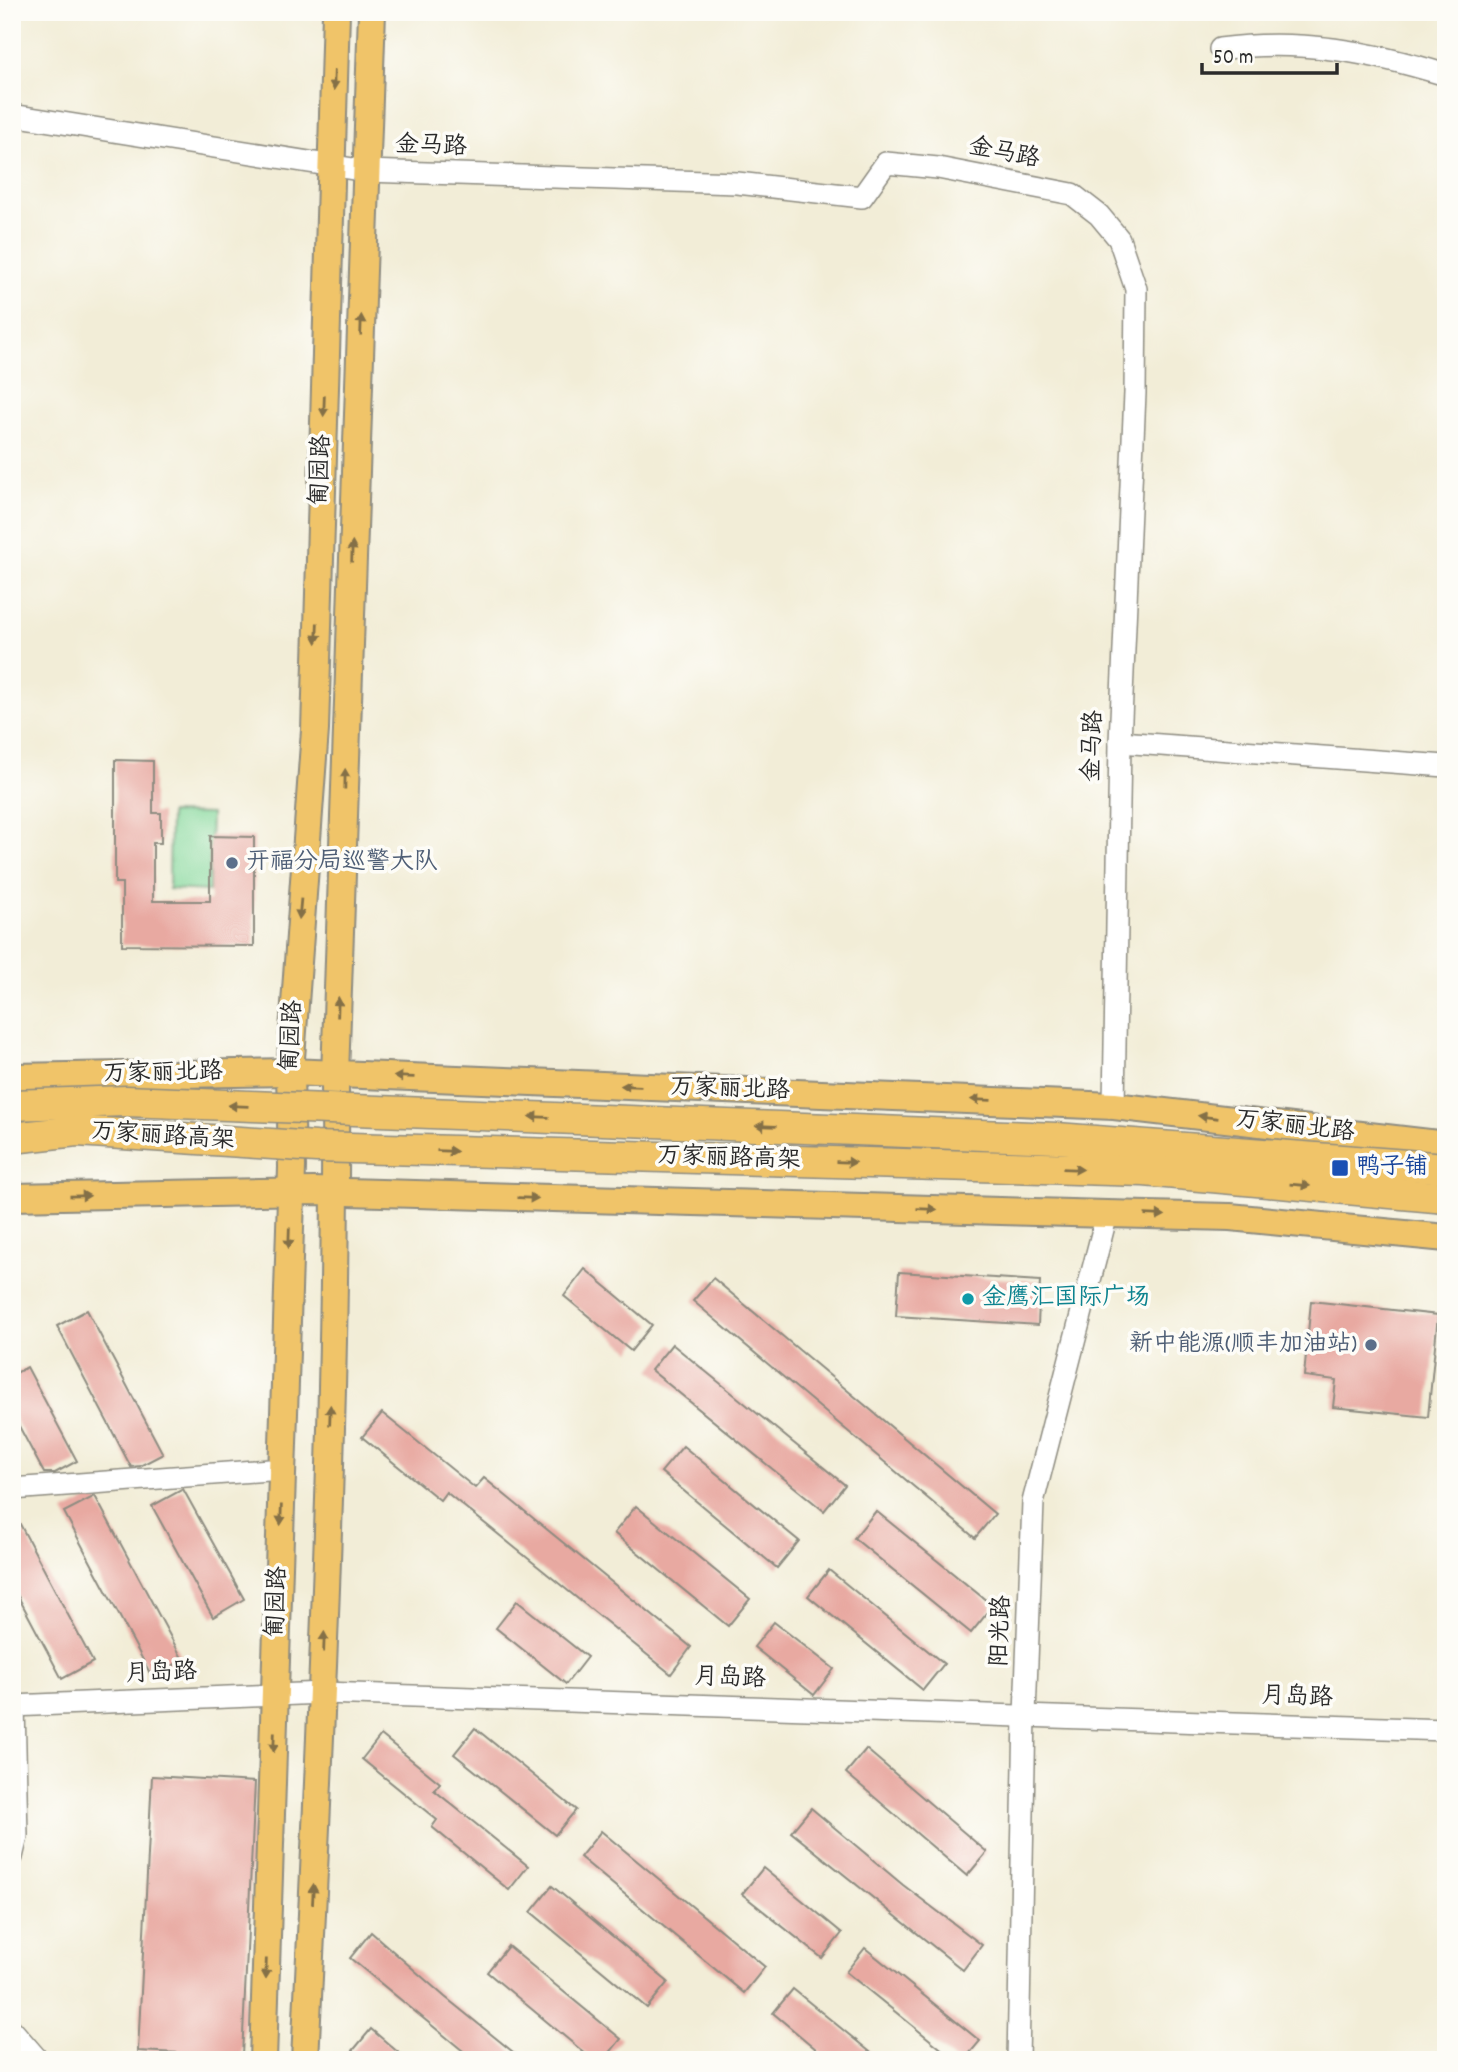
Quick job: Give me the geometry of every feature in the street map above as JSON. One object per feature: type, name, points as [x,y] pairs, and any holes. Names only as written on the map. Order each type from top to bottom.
[{"type":"highway","name":"万家丽路高架","points":[[12,1105],[126,1101],[1057,1138],[1446,1168]]},
{"type":"highway","name":"万家丽路高架","points":[[12,1138],[77,1131],[330,1147],[1143,1171],[1446,1198]]},
{"type":"main road","name":"匍园路","points":[[263,2060],[290,1192],[290,1072],[315,730],[336,12]]},
{"type":"main road","name":"匍园路","points":[[305,2060],[323,1693],[336,1192],[335,1075],[372,12]]},
{"type":"main road","name":"万家丽北路","points":[[12,1077],[290,1072],[1114,1106],[1446,1145]]},
{"type":"main road","points":[[12,1197],[336,1192],[1230,1217],[1446,1238]]},
{"type":"street","points":[[1220,49],[1259,43],[1344,49],[1446,75]]},
{"type":"street","name":"金马路","points":[[12,115],[366,171],[737,183],[862,197],[886,163],[938,168],[1072,194],[1099,215],[1119,239],[1136,289],[1135,393],[1120,743],[1114,1106]]},
{"type":"street","points":[[1120,743],[1446,766]]},
{"type":"street","name":"阳光路","points":[[1018,2060],[1025,1714],[1033,1502],[1107,1214]]},
{"type":"street","points":[[12,1489],[282,1469]]},
{"type":"street","name":"月岛路","points":[[13,1705],[323,1693],[1025,1714],[1446,1730]]},
{"type":"street","points":[[12,1857],[17,1836],[13,1705]]},
{"type":"street","points":[[12,2030],[38,2060]]},
{"type":"green space","points":[[170,813],[211,814],[209,891],[169,889]]},
{"type":"building","name":"开福分局巡警大队","points":[[115,760],[153,761],[153,813],[161,813],[161,843],[153,843],[153,901],[210,901],[210,836],[254,837],[254,946],[122,945],[122,883],[115,883]]},
{"type":"building","points":[[585,1269],[652,1325],[631,1351],[564,1296]]},
{"type":"building","name":"金鹰汇国际广场","points":[[899,1272],[1040,1281],[1038,1325],[896,1316]]},
{"type":"building","points":[[713,1278],[995,1514],[975,1538],[693,1301]]},
{"type":"building","name":"新中能源(顺丰加油站)","points":[[1311,1301],[1438,1315],[1428,1417],[1333,1407],[1336,1380],[1304,1376]]},
{"type":"building","points":[[87,1310],[163,1454],[140,1466],[131,1467],[57,1326]]},
{"type":"building","points":[[672,1344],[845,1485],[824,1511],[651,1370]]},
{"type":"building","points":[[27,1367],[77,1461],[55,1473],[44,1473],[12,1413],[12,1375]]},
{"type":"building","points":[[382,1413],[475,1488],[484,1478],[691,1647],[671,1674],[446,1492],[440,1500],[362,1437]]},
{"type":"building","points":[[683,1446],[799,1541],[777,1568],[661,1472]]},
{"type":"building","points":[[183,1489],[244,1599],[213,1617],[152,1506]]},
{"type":"building","points":[[95,1496],[183,1660],[152,1677],[64,1512]]},
{"type":"building","points":[[636,1506],[750,1599],[728,1626],[614,1533]]},
{"type":"building","points":[[12,1509],[93,1662],[62,1679],[12,1585]]},
{"type":"building","points":[[876,1511],[993,1606],[971,1633],[854,1538]]},
{"type":"building","points":[[829,1570],[944,1664],[923,1690],[808,1596]]},
{"type":"building","points":[[517,1601],[587,1657],[566,1684],[496,1628]]},
{"type":"building","points":[[774,1622],[834,1669],[814,1695],[754,1647]]},
{"type":"building","points":[[475,1728],[576,1810],[555,1835],[454,1754]]},
{"type":"building","points":[[381,1735],[440,1783],[434,1790],[528,1866],[509,1890],[432,1827],[437,1820],[362,1759]]},
{"type":"building","points":[[866,1749],[987,1852],[967,1876],[846,1773]]},
{"type":"building","points":[[152,1776],[255,1782],[242,2056],[138,2051]]},
{"type":"building","points":[[811,1808],[903,1885],[982,1945],[963,1970],[791,1832]]},
{"type":"building","points":[[601,1831],[765,1967],[744,1993],[580,1857]]},
{"type":"building","points":[[763,1868],[842,1933],[822,1958],[742,1894]]},
{"type":"building","points":[[552,1886],[668,1982],[647,2008],[531,1912]]},
{"type":"building","points":[[371,1932],[523,2060],[474,2060],[350,1958]]},
{"type":"building","points":[[508,1946],[621,2039],[604,2060],[593,2060],[487,1972]]},
{"type":"building","points":[[865,1948],[980,2041],[964,2060],[955,2060],[846,1972]]},
{"type":"building","points":[[793,1989],[880,2060],[829,2060],[773,2013]]},
{"type":"building","points":[[371,2029],[407,2060],[359,2060],[351,2053]]},
{"type":"place","name":"开福分局巡警大队","points":[[232,863]]},
{"type":"place","name":"鸭子铺","points":[[1340,1168]]},
{"type":"place","name":"金鹰汇国际广场","points":[[968,1299]]},
{"type":"place","name":"新中能源(顺丰加油站)","points":[[1371,1345]]}]
